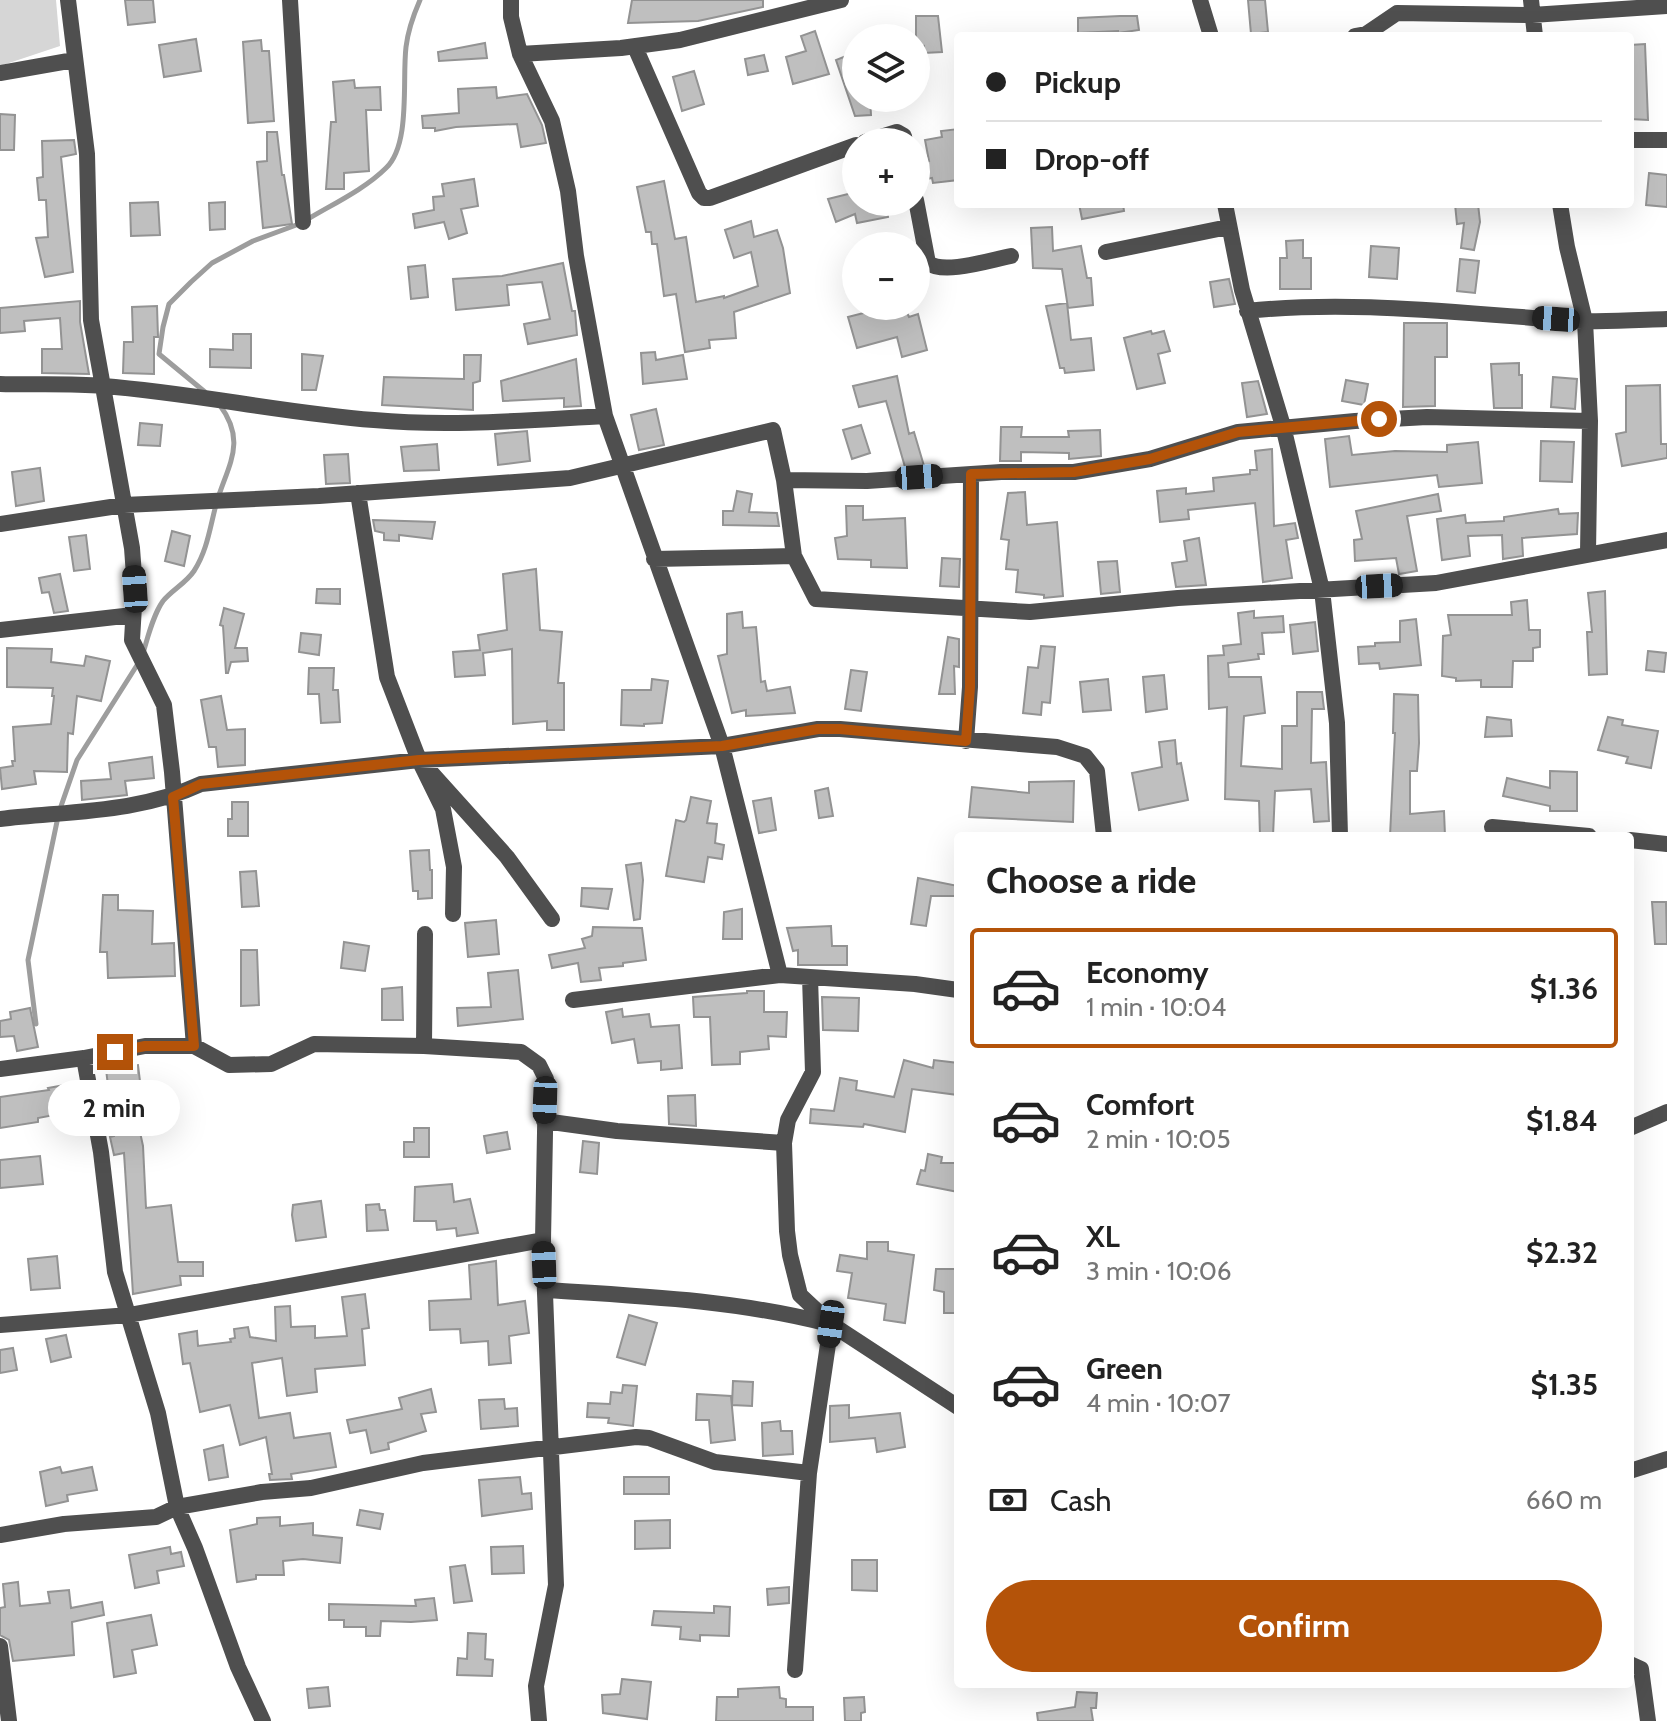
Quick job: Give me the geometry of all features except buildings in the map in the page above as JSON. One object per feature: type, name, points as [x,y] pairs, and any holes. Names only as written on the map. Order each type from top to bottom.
[{"type":"street","points":[[68,0],[87,154],[91,320],[132,548],[135,589],[132,640],[164,705],[194,1046]]},
{"type":"street","points":[[290,0],[303,222]]},
{"type":"street","points":[[511,0],[511,17],[520,54],[552,121],[568,191],[576,256],[605,416],[722,746],[780,975]]},
{"type":"street","points":[[520,54],[635,47],[680,40],[784,7],[841,0]]},
{"type":"street","points":[[1200,0],[1210,32]]},
{"type":"street","points":[[1368,32],[1397,13],[1532,7],[1667,6]]},
{"type":"street","points":[[1532,7],[1535,32]]},
{"type":"street","points":[[635,47],[699,193],[704,198],[842,150]]},
{"type":"street","points":[[0,73],[74,60]]},
{"type":"street","points":[[1634,140],[1667,140]]},
{"type":"street","points":[[1226,208],[1247,311],[1283,426],[1322,590],[1337,723],[1340,832]]},
{"type":"street","points":[[1561,208],[1585,321],[1590,421],[1588,553]]},
{"type":"street","points":[[919,216],[928,263],[935,268],[1011,256]]},
{"type":"street","points":[[1106,252],[1228,227]]},
{"type":"street","points":[[1247,311],[1301,305],[1380,307],[1585,321],[1667,319]]},
{"type":"street","points":[[0,384],[102,386],[201,397],[277,411],[376,421],[438,424],[605,416]]},
{"type":"street","points":[[784,480],[867,481],[971,474],[1074,472],[1150,459],[1238,432],[1283,426],[1427,417],[1590,421]]},
{"type":"street","points":[[0,524],[124,505],[570,478],[773,430],[784,480],[794,556],[816,599],[1030,612],[1178,598],[1436,583],[1667,540]]},
{"type":"street","points":[[966,741],[970,687],[971,474]]},
{"type":"street","points":[[358,493],[387,677],[419,760],[443,809],[454,867],[453,914]]},
{"type":"street","points":[[654,559],[794,556]]},
{"type":"street","points":[[0,630],[133,615]]},
{"type":"street","points":[[0,819],[129,806],[173,797],[201,784],[419,760],[722,746],[818,729],[840,729],[1057,747],[1085,756],[1097,771],[1104,832]]},
{"type":"street","points":[[419,760],[489,834],[552,919]]},
{"type":"street","points":[[1492,827],[1546,832]]},
{"type":"street","points":[[1634,840],[1667,844]]},
{"type":"street","points":[[424,1046],[425,934]]},
{"type":"street","points":[[573,1000],[780,975],[954,989]]},
{"type":"street","points":[[810,977],[814,1065],[809,1083],[788,1120],[784,1143],[787,1231],[800,1295],[831,1324],[954,1404]]},
{"type":"street","points":[[0,1069],[145,1046],[194,1046],[229,1065],[271,1064],[314,1044],[521,1052],[539,1065],[546,1079],[543,1240],[556,1594],[536,1686],[539,1721]]},
{"type":"street","points":[[84,1058],[101,1152],[115,1272],[158,1413],[177,1507],[238,1667],[263,1721]]},
{"type":"street","points":[[1634,1126],[1667,1112]]},
{"type":"street","points":[[544,1121],[617,1131],[784,1143]]},
{"type":"street","points":[[0,1325],[129,1315],[543,1240]]},
{"type":"street","points":[[545,1290],[706,1300],[777,1311],[831,1324]]},
{"type":"street","points":[[795,1670],[809,1473],[831,1324]]},
{"type":"street","points":[[0,1535],[64,1524],[156,1517],[177,1507],[262,1492],[311,1488],[423,1463],[636,1437],[649,1438],[715,1462],[809,1473]]},
{"type":"street","points":[[1634,1470],[1667,1459]]},
{"type":"street","points":[[0,1646],[9,1721]]},
{"type":"street","points":[[1635,1666],[1648,1721]]},
{"type":"shaded area","points":[[0,0],[56,0],[60,46],[0,66]]},
{"type":"waterway","points":[[308,219],[368,183],[394,157],[404,111],[407,41],[420,0]]},
{"type":"waterway","points":[[205,392],[159,354],[169,304],[212,263],[253,241],[299,224]]},
{"type":"waterway","points":[[143,653],[159,607],[194,571],[206,546],[233,452],[232,429],[219,404]]},
{"type":"waterway","points":[[36,1024],[28,960],[59,812],[77,760],[139,662]]},
{"type":"route","points":[[115,1052],[145,1046],[194,1046],[173,797],[201,784],[419,760],[722,746],[818,729],[966,741],[970,687],[971,474],[1074,472],[1150,459],[1238,432],[1379,419]]}]
